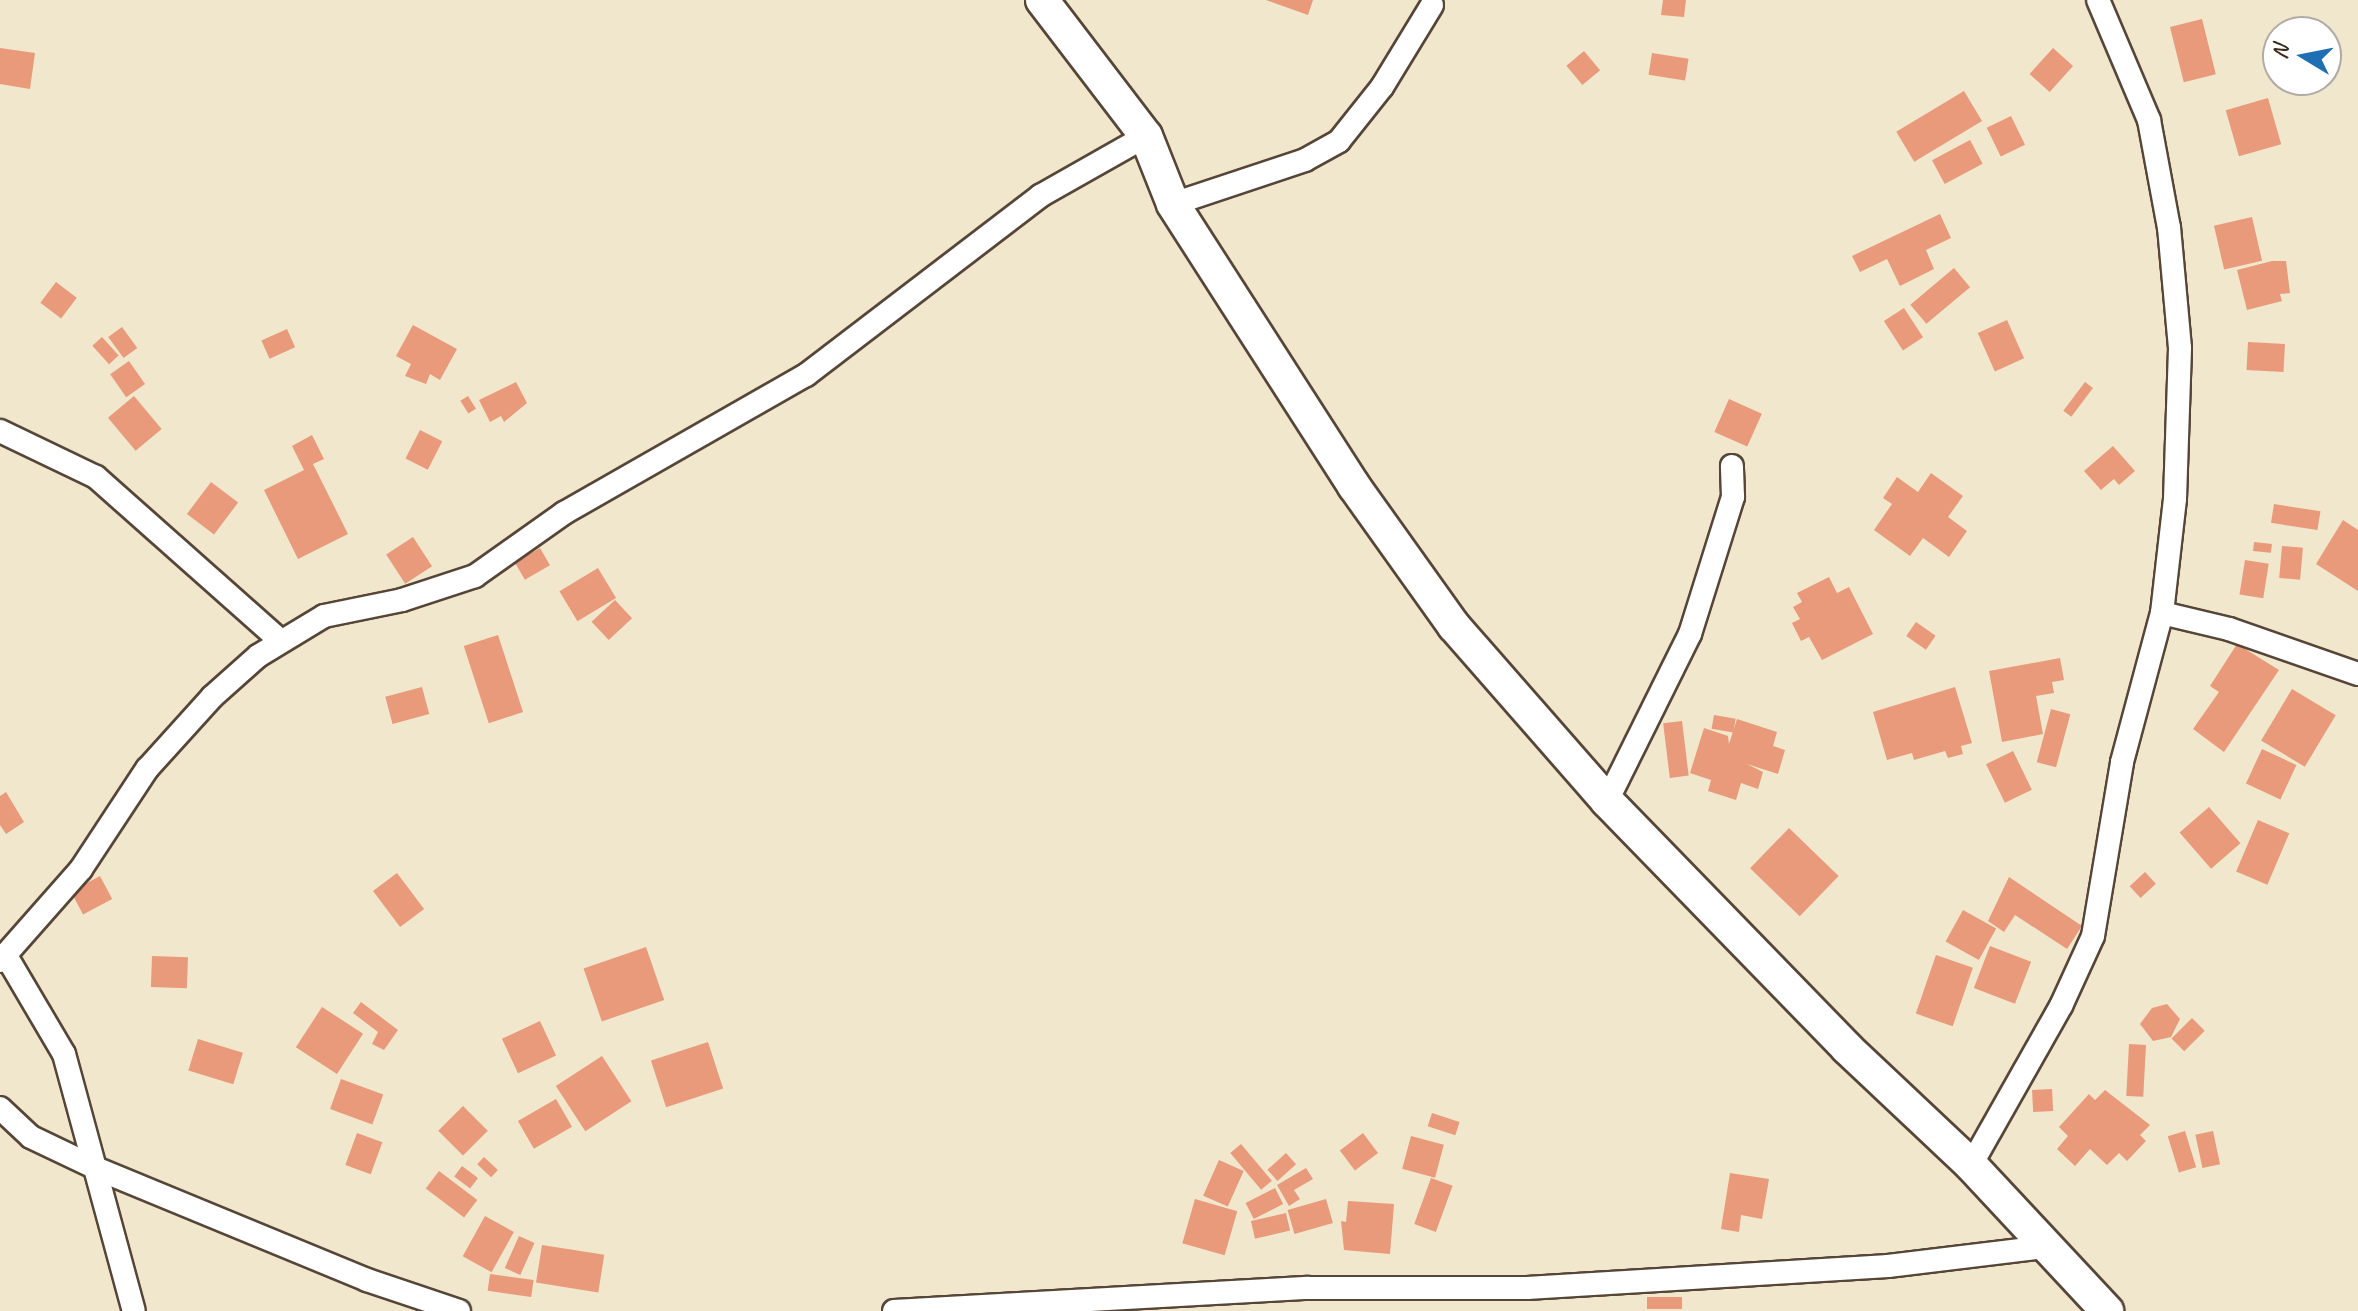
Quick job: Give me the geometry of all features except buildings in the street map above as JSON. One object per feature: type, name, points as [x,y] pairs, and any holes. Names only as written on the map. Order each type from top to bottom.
[{"type":"street","points":[[1043,0],[1146,136],[1173,204],[1354,486],[1454,626],[1607,801],[1847,1048],[1971,1165],[2044,1247],[2107,1311]]},
{"type":"street","points":[[1971,1165],[2061,1006],[2093,936],[2122,762],[2162,613],[2175,499],[2180,348],[2169,228],[2149,120],[2098,0]]},
{"type":"street","points":[[1173,204],[1305,160],[1339,141],[1382,87],[1432,5]]},
{"type":"street","points":[[134,1311],[98,1169],[64,1054],[3,958],[81,869],[147,769],[212,697],[281,641],[324,616],[402,600],[475,576],[564,513],[806,375],[1040,196],[1146,136]]},
{"type":"street","points":[[0,431],[96,477],[281,641]]},
{"type":"street","points":[[1607,801],[1690,634],[1733,497],[1732,466]]},
{"type":"street","points":[[2162,613],[2229,629],[2358,674]]},
{"type":"street","points":[[0,1108],[31,1137],[98,1169],[448,1310]]},
{"type":"street","points":[[894,1311],[1254,1290],[1541,1287],[1888,1266],[2044,1247]]}]
